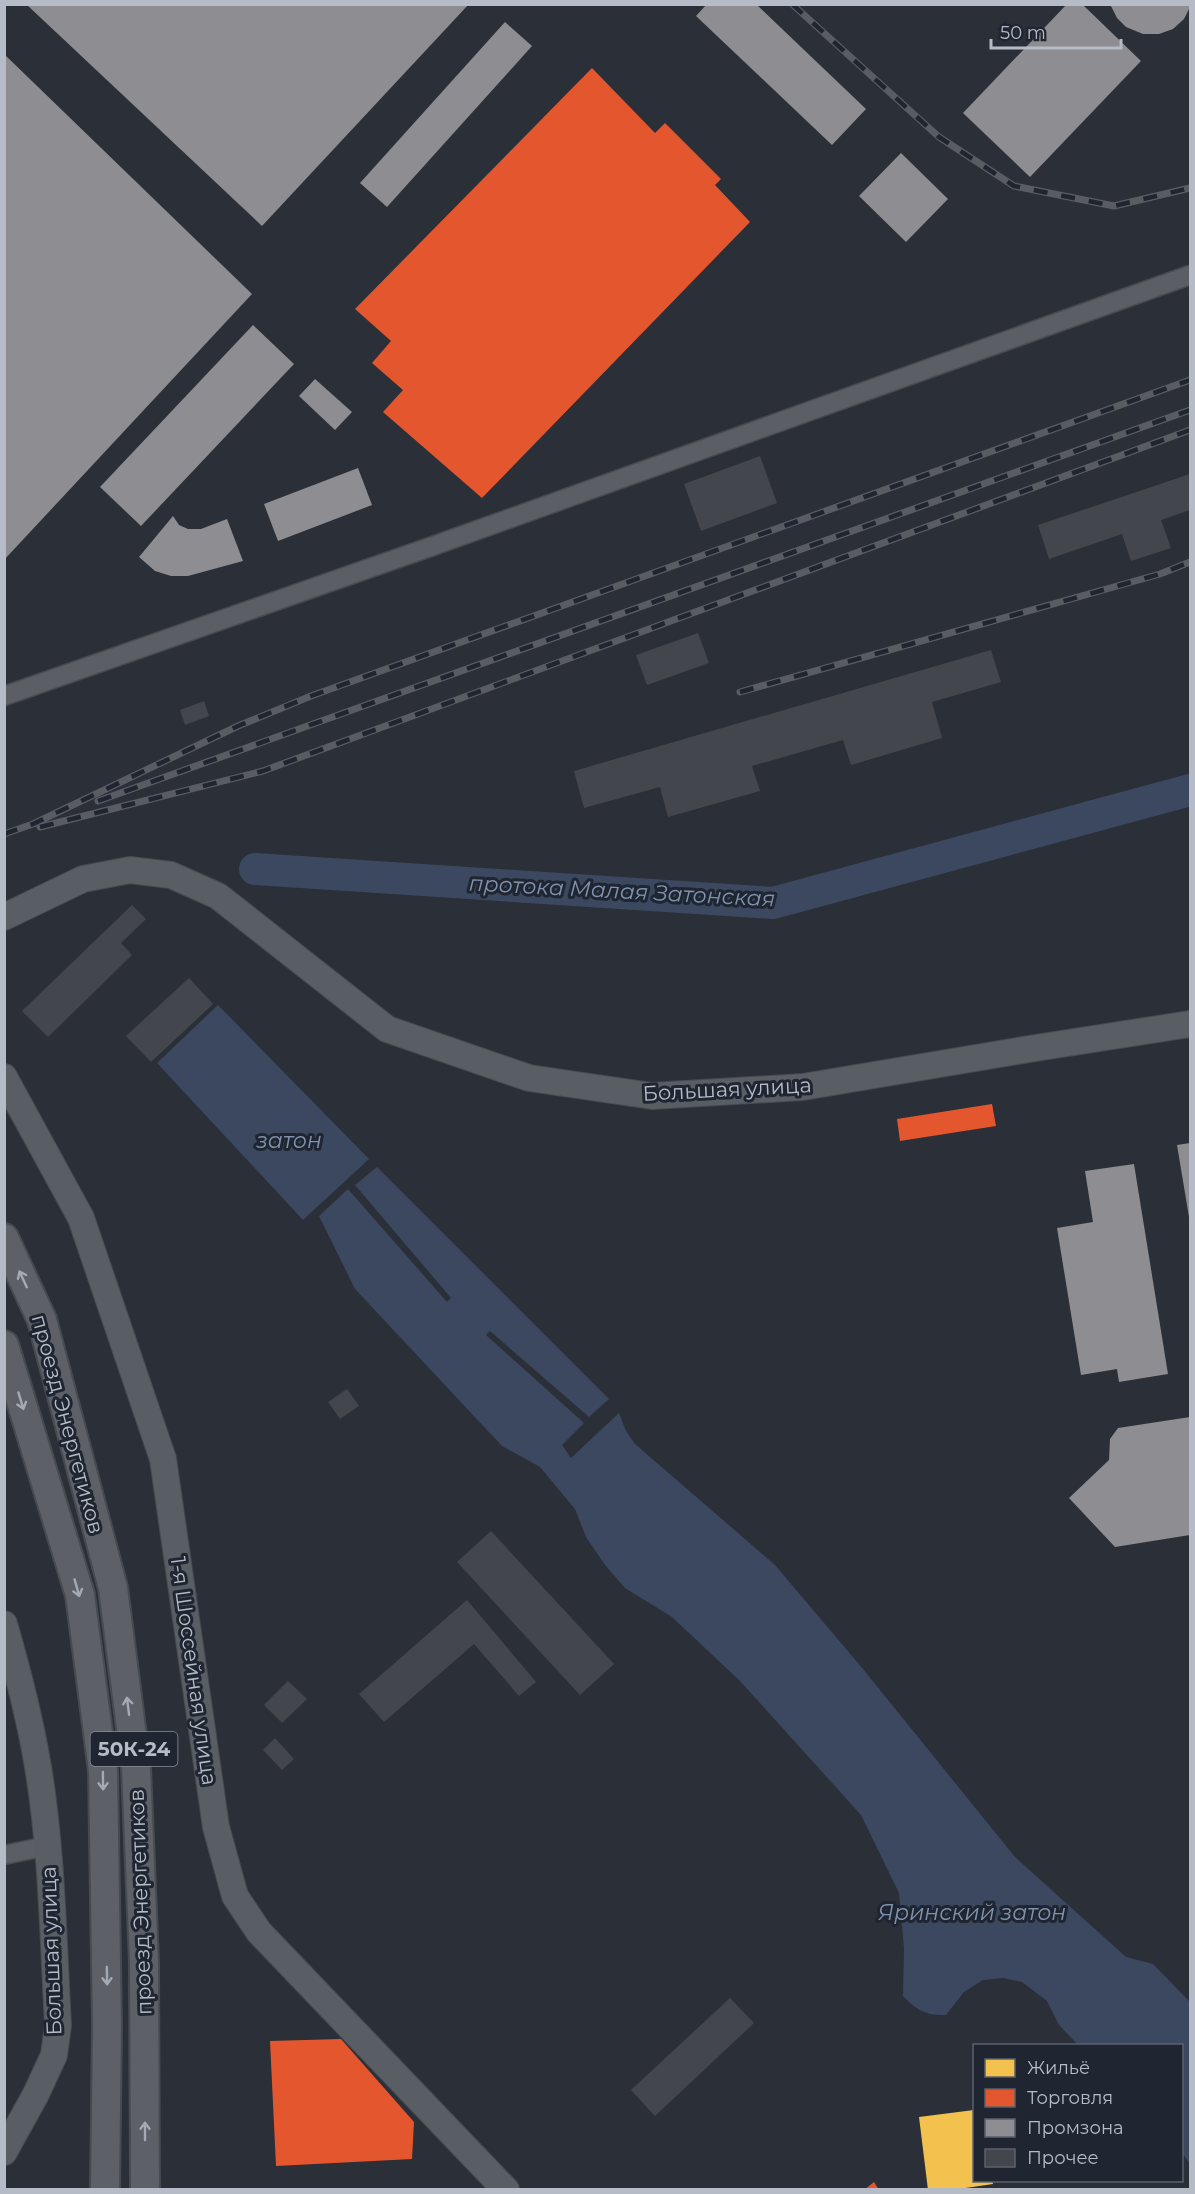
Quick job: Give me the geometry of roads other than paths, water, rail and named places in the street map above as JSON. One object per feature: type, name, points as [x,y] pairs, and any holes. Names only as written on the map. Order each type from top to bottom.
[{"type":"main road","name":"Большая улица","points":[[4,916],[83,879],[130,870],[171,875],[218,896],[387,1029],[529,1078],[652,1096],[803,1088],[1029,1048],[1191,1024]]},
{"type":"main road","name":"1-я Шоссейная улица","points":[[4,1077],[81,1218],[163,1459],[216,1827],[235,1896],[259,1932],[507,2190]]},
{"type":"main road","name":"проезд Энергетиков","points":[[4,1238],[42,1320],[113,1588],[136,1767],[144,1962],[145,2190]]},
{"type":"main road","name":"проезд Энергетиков","points":[[4,1345],[80,1595],[103,1771],[107,2026],[102,2184]]},
{"type":"main road","name":"Большая улица","points":[[4,1624],[24,1696],[37,1762],[47,1846],[58,2025],[54,2055],[36,2094],[4,2152]]},
{"type":"street","points":[[4,696],[430,547],[1191,275]]},
{"type":"street","name":"Большая улица","points":[[4,1855],[47,1846]]},
{"type":"water","name":"затон","points":[[218,1005],[369,1159],[303,1220],[157,1063]]},
{"type":"water","name":"Яринский затон","points":[[377,1167],[609,1399],[589,1417],[490,1331],[486,1335],[584,1423],[562,1445],[571,1458],[619,1413],[626,1431],[635,1444],[775,1565],[863,1669],[1015,1857],[1126,1957],[1153,1964],[1190,2002],[1190,2164],[1183,2154],[1183,2044],[1077,2044],[1059,2025],[1047,2001],[1022,1982],[1003,1978],[983,1980],[964,1992],[946,2015],[922,2011],[903,1996],[904,1948],[899,1893],[861,1815],[740,1681],[672,1617],[625,1588],[605,1565],[586,1537],[575,1509],[540,1467],[502,1446],[355,1289],[319,1216],[348,1189],[447,1302],[451,1298],[355,1185]]},
{"type":"waterway","name":"протока Малая Затонская","points":[[255,869],[773,903],[1190,790]]},
{"type":"railway","points":[[792,4],[939,137],[1014,186],[1114,206],[1190,188]]},
{"type":"railway","points":[[4,834],[33,824],[238,726],[311,696],[1190,380]]},
{"type":"railway","points":[[98,801],[1190,410]]},
{"type":"railway","points":[[40,827],[263,771],[1190,430]]},
{"type":"railway","points":[[740,692],[1160,574],[1190,562]]}]
